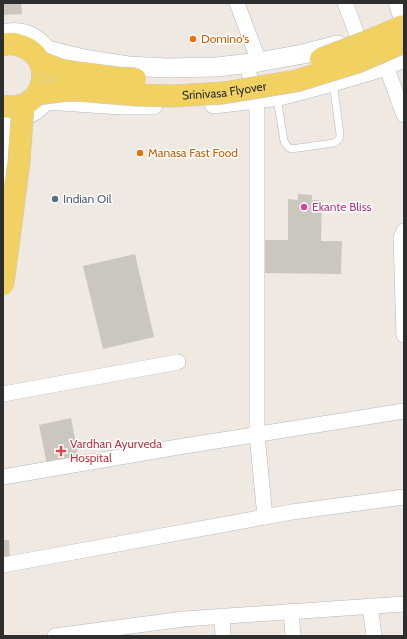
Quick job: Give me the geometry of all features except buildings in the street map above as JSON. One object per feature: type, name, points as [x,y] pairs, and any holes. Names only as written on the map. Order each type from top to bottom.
[{"type":"main road","name":"Srinivasa Flyover","points":[[3,45],[17,44],[26,47],[34,53],[44,56],[60,70],[73,72],[117,78],[172,81],[224,78],[274,71],[318,60],[366,42],[401,16]]},
{"type":"main road","name":"Srinivasa Flyover","points":[[21,107],[60,91],[76,90],[136,95],[173,96],[223,93],[258,88],[296,81],[358,62],[404,42]]},
{"type":"main road","points":[[3,284],[19,162],[21,107],[39,91],[43,82],[44,56]]},
{"type":"street","points":[[237,3],[253,63],[257,110],[257,435],[266,517]]},
{"type":"street","points":[[345,3],[358,37]]},
{"type":"street","points":[[3,34],[11,32],[25,34],[38,40],[44,56],[83,59],[128,66],[217,68],[303,54],[339,45],[375,31],[401,16]]},
{"type":"street","points":[[3,171],[21,107],[218,104],[255,100],[279,96],[333,82],[386,66],[404,58]]},
{"type":"street","points":[[386,66],[404,115]]},
{"type":"street","points":[[404,231],[401,238],[404,335]]},
{"type":"street","points":[[3,394],[178,362]]},
{"type":"street","points":[[3,477],[404,411]]},
{"type":"street","points":[[3,565],[292,512],[404,497]]},
{"type":"street","points":[[55,636],[184,619],[404,604]]},
{"type":"street","points":[[370,606],[374,636]]},
{"type":"street","points":[[291,611],[293,636]]},
{"type":"street","points":[[222,616],[223,636]]},
{"type":"lane","points":[[279,96],[278,104],[284,140],[287,146],[291,149],[334,143],[340,138],[340,134],[333,82]]},
{"type":"place","name":"Domino's","points":[[193,39]]},
{"type":"place","name":"Manasa Fast Food","points":[[140,153]]},
{"type":"place","name":"Indian Oil","points":[[55,199]]},
{"type":"place","name":"Ekante Bliss","points":[[304,207]]},
{"type":"place","name":"Vardhan Ayurveda Hospital","points":[[61,451]]}]
